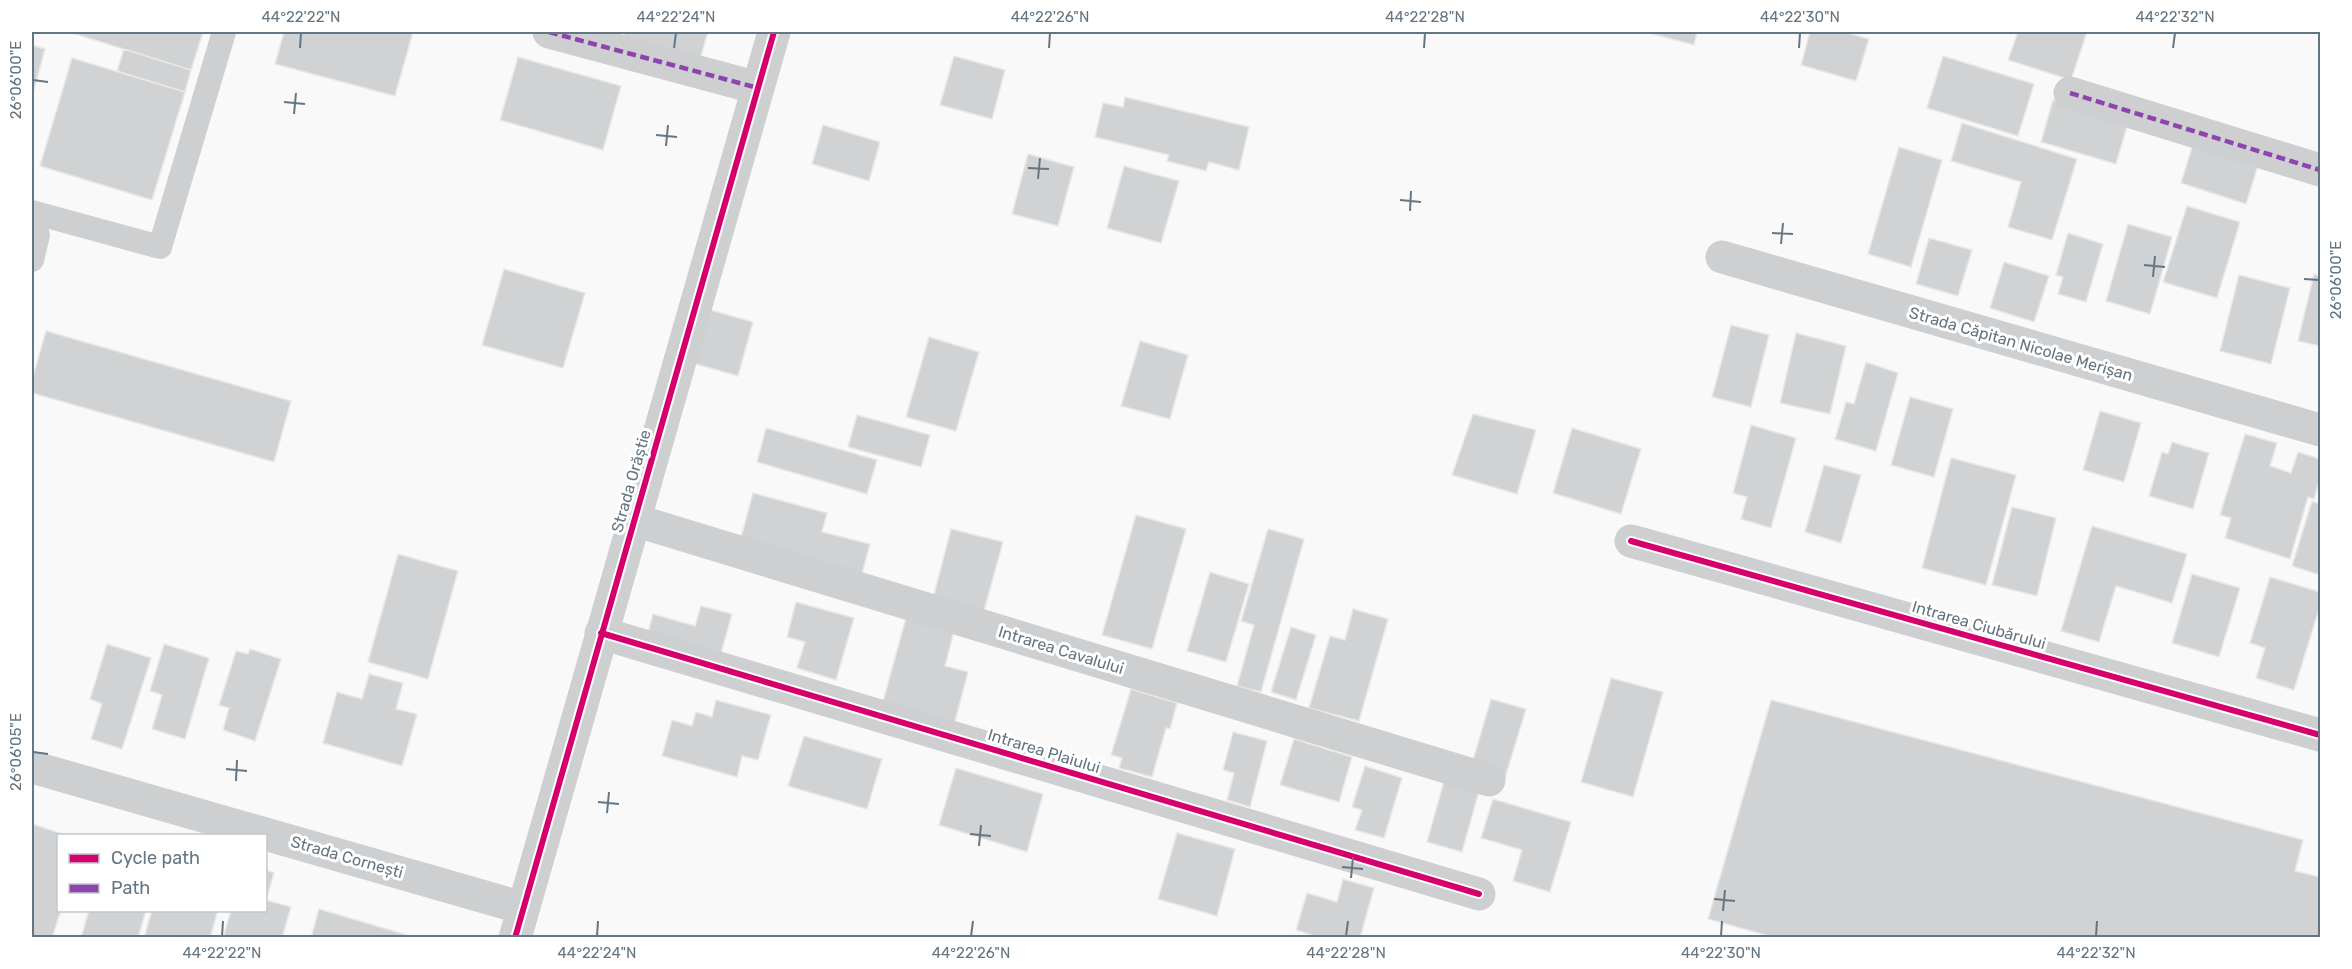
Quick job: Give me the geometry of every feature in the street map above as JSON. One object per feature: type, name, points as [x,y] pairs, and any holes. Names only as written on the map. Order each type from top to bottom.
[{"type":"street","points":[[549,32],[758,88]]},
{"type":"street","name":"Strada Orăștie","points":[[519,923],[774,32]]},
{"type":"street","points":[[2070,93],[2320,170]]},
{"type":"street","name":"Strada Căpitan Nicolae Merișan","points":[[1722,257],[2320,430]]},
{"type":"street","name":"Intrarea Cavalului","points":[[634,520],[1489,780]]},
{"type":"street","name":"Intrarea Ciubărului","points":[[1631,541],[2320,735]]},
{"type":"street","name":"Intrarea Plaiului","points":[[601,633],[1479,894]]},
{"type":"street","name":"Strada Cornești","points":[[32,767],[241,834]]},
{"type":"street","name":"Strada Cornești","points":[[267,842],[519,923]]},
{"type":"lane","points":[[32,212],[160,247],[224,32]]},
{"type":"lane","points":[[32,234],[38,235],[32,260]]},
{"type":"building","points":[[69,32],[203,32],[191,70]]},
{"type":"building","points":[[284,32],[413,32],[395,96],[275,64]]},
{"type":"building","points":[[625,32],[708,32],[700,59],[624,38]]},
{"type":"building","points":[[1653,32],[1697,32],[1694,45],[1653,34]]},
{"type":"building","points":[[1810,32],[1844,32],[1869,39],[1856,81],[1801,65]]},
{"type":"building","points":[[2018,32],[2087,32],[2071,80],[2008,60]]},
{"type":"building","points":[[32,45],[45,49],[32,97]]},
{"type":"building","points":[[124,49],[191,70],[185,92],[117,71]]},
{"type":"building","points":[[954,56],[1005,70],[992,119],[940,105]]},
{"type":"building","points":[[1943,56],[2034,84],[2018,136],[1927,108]]},
{"type":"building","points":[[518,57],[621,86],[603,150],[500,120]]},
{"type":"building","points":[[72,58],[185,92],[152,200],[40,166]]},
{"type":"building","points":[[1125,97],[1249,127],[1239,170],[1209,162],[1206,171],[1167,161],[1169,155],[1095,137],[1103,103],[1123,107]]},
{"type":"building","points":[[2053,100],[2128,123],[2116,164],[2041,142]]},
{"type":"building","points":[[1962,123],[2077,159],[2052,240],[2008,227],[2021,182],[1951,161]]},
{"type":"building","points":[[823,125],[880,142],[869,181],[812,164]]},
{"type":"building","points":[[2194,141],[2259,162],[2246,204],[2181,183]]},
{"type":"building","points":[[1899,147],[1942,160],[1911,267],[1868,254]]},
{"type":"building","points":[[1028,154],[1074,167],[1058,226],[1012,214]]},
{"type":"building","points":[[1124,166],[1179,181],[1161,243],[1107,228]]},
{"type":"building","points":[[2187,206],[2240,222],[2217,298],[2163,282]]},
{"type":"building","points":[[2128,224],[2172,237],[2150,314],[2106,301]]},
{"type":"building","points":[[2068,233],[2103,244],[2086,302],[2058,294],[2063,277],[2056,275]]},
{"type":"building","points":[[1929,238],[1972,250],[1958,296],[1916,284]]},
{"type":"building","points":[[2004,262],[2049,276],[2034,322],[1990,308]]},
{"type":"building","points":[[504,269],[585,293],[563,368],[482,345]]},
{"type":"building","points":[[2314,274],[2320,276],[2320,346],[2298,341]]},
{"type":"building","points":[[2239,275],[2290,288],[2271,364],[2220,351]]},
{"type":"building","points":[[707,309],[753,322],[738,376],[692,363]]},
{"type":"building","points":[[1731,325],[1769,335],[1751,407],[1712,397]]},
{"type":"building","points":[[46,331],[291,401],[274,462],[32,393],[32,380]]},
{"type":"building","points":[[1796,333],[1846,346],[1830,414],[1780,403]]},
{"type":"building","points":[[929,337],[979,352],[956,431],[906,417]]},
{"type":"building","points":[[1140,341],[1188,355],[1170,419],[1121,406]]},
{"type":"building","points":[[1866,362],[1898,373],[1876,451],[1835,439],[1846,402],[1854,404]]},
{"type":"building","points":[[1910,397],[1953,409],[1934,477],[1891,465]]},
{"type":"building","points":[[2100,411],[2141,423],[2124,482],[2083,470]]},
{"type":"building","points":[[1473,414],[1536,430],[1517,494],[1452,475]]},
{"type":"building","points":[[857,415],[930,435],[921,467],[848,447]]},
{"type":"building","points":[[1751,425],[1796,438],[1771,528],[1741,519],[1747,497],[1733,493]]},
{"type":"building","points":[[766,428],[877,460],[867,494],[757,462]]},
{"type":"building","points":[[1572,428],[1641,449],[1621,514],[1553,493]]},
{"type":"building","points":[[2245,434],[2277,443],[2270,466],[2291,473],[2298,452],[2320,459],[2320,478],[2314,499],[2308,497],[2290,559],[2225,538],[2231,518],[2220,515]]},
{"type":"building","points":[[2172,442],[2209,453],[2193,509],[2149,496],[2162,452],[2168,454]]},
{"type":"building","points":[[1951,458],[2016,475],[1986,585],[1922,568]]},
{"type":"building","points":[[1824,465],[1861,475],[1841,543],[1805,532]]},
{"type":"building","points":[[753,493],[827,513],[822,532],[870,544],[861,578],[739,545]]},
{"type":"building","points":[[2312,501],[2320,504],[2320,575],[2292,566]]},
{"type":"building","points":[[2012,507],[2056,518],[2037,596],[1992,585]]},
{"type":"building","points":[[1136,515],[1186,529],[1152,649],[1102,635]]},
{"type":"building","points":[[2092,526],[2187,554],[2172,603],[2116,586],[2099,642],[2061,631]]},
{"type":"building","points":[[951,529],[1003,542],[984,611],[933,598]]},
{"type":"building","points":[[1268,529],[1304,539],[1261,692],[1237,686],[1254,625],[1241,621]]},
{"type":"building","points":[[398,554],[458,571],[428,679],[368,662]]},
{"type":"building","points":[[1210,572],[1249,584],[1226,662],[1187,651]]},
{"type":"building","points":[[2192,574],[2240,588],[2219,657],[2172,643]]},
{"type":"building","points":[[2270,577],[2320,592],[2320,606],[2294,690],[2256,678],[2265,648],[2250,643]]},
{"type":"building","points":[[796,602],[854,618],[836,680],[797,668],[805,642],[787,637]]},
{"type":"building","points":[[701,606],[732,614],[719,660],[646,640],[653,614],[695,626]]},
{"type":"building","points":[[1353,609],[1388,619],[1359,721],[1309,708],[1330,636],[1345,640]]},
{"type":"building","points":[[906,618],[954,631],[945,666],[968,672],[954,725],[882,705]]},
{"type":"building","points":[[1291,627],[1316,635],[1296,700],[1271,692]]},
{"type":"building","points":[[107,644],[151,658],[122,749],[91,739],[102,704],[90,699]]},
{"type":"building","points":[[164,644],[209,658],[185,739],[152,729],[162,695],[150,691]]},
{"type":"building","points":[[250,649],[281,659],[255,741],[223,730],[229,708],[219,705],[236,651],[248,654]]},
{"type":"building","points":[[369,674],[403,683],[396,709],[417,714],[402,766],[323,743],[337,692],[362,699]]},
{"type":"building","points":[[1611,678],[1663,692],[1633,797],[1581,782]]},
{"type":"building","points":[[1131,689],[1177,703],[1170,729],[1166,728],[1152,777],[1119,768],[1122,758],[1111,755]]},
{"type":"building","points":[[1491,699],[1526,709],[1505,778],[1471,767]]},
{"type":"building","points":[[716,700],[771,715],[758,760],[742,756],[737,777],[662,756],[672,720],[692,726],[696,712],[712,717]]},
{"type":"building","points":[[1771,700],[2303,840],[2295,871],[2320,877],[2320,938],[1776,938],[1708,919]]},
{"type":"building","points":[[1233,732],[1267,741],[1250,807],[1227,800],[1234,773],[1223,770]]},
{"type":"building","points":[[804,736],[882,759],[867,809],[788,786]]},
{"type":"building","points":[[1294,739],[1352,757],[1339,802],[1280,785]]},
{"type":"building","points":[[1365,766],[1402,778],[1384,838],[1355,830],[1362,810],[1352,807]]},
{"type":"building","points":[[956,768],[1043,794],[1027,852],[939,825]]},
{"type":"building","points":[[1444,781],[1479,791],[1462,852],[1427,842]]},
{"type":"building","points":[[1493,799],[1571,822],[1550,892],[1513,881],[1522,850],[1481,838]]},
{"type":"building","points":[[33,824],[62,834],[57,834],[57,912],[60,912],[52,938],[32,938]]},
{"type":"building","points":[[1177,833],[1235,849],[1217,916],[1158,899]]},
{"type":"building","points":[[267,870],[274,873],[267,897]]},
{"type":"building","points":[[1343,879],[1374,888],[1360,938],[1321,938],[1296,930],[1307,893],[1337,902]]},
{"type":"building","points":[[267,900],[291,907],[282,938],[223,938],[230,912],[267,912]]},
{"type":"building","points":[[319,909],[417,938],[311,938]]},
{"type":"building","points":[[88,912],[145,912],[138,938],[81,938]]},
{"type":"building","points":[[151,912],[217,912],[210,938],[144,938]]},
{"type":"marked path","points":[[549,32],[758,88]]},
{"type":"marked path","points":[[2070,93],[2320,170]]},
{"type":"cycle path","points":[[515,938],[774,32]]},
{"type":"cycle path","points":[[1631,541],[2320,735]]},
{"type":"cycle path","points":[[601,633],[1479,894]]}]
